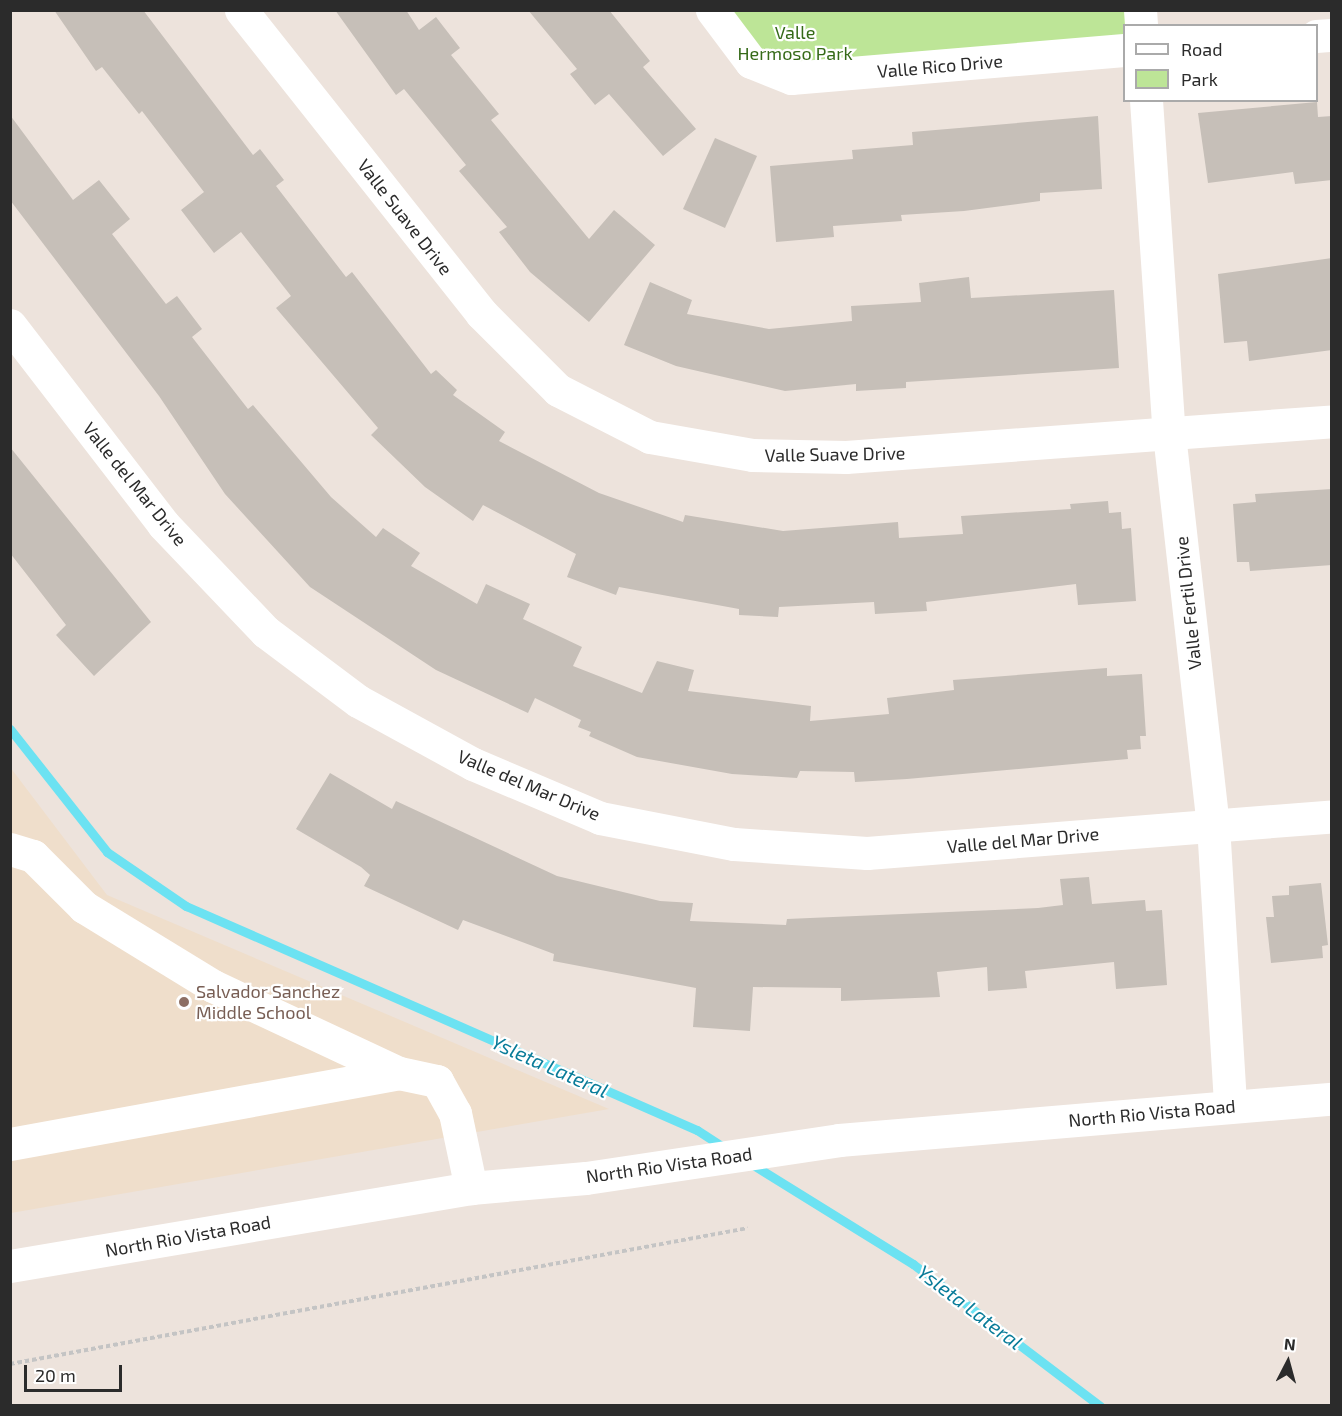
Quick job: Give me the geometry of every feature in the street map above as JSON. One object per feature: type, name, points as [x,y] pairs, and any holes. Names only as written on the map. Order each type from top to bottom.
[{"type":"street","name":"Valle Suave Drive","points":[[241,10],[481,313],[558,390],[650,437],[752,455],[846,457],[1332,421]]},
{"type":"street","name":"Valle Rico Drive","points":[[712,10],[751,62],[791,78],[1123,50]]},
{"type":"street","name":"Valle Fertil Drive","points":[[1146,102],[1169,434],[1213,825],[1230,1106]]},
{"type":"street","name":"Valle del Mar Drive","points":[[10,325],[163,524],[266,632],[358,701],[473,764],[589,813],[734,844],[867,853],[1332,816]]},
{"type":"street","points":[[10,849],[33,856],[84,907],[213,986],[399,1073],[437,1081],[455,1113],[471,1188]]},
{"type":"street","points":[[10,1144],[399,1073]]},
{"type":"street","name":"North Rio Vista Road","points":[[10,1266],[471,1188],[799,1146],[1230,1106],[1332,1099]]},
{"type":"path","points":[[10,1364],[748,1228]]},
{"type":"shaded area","name":"Salvador Sanchez Middle School","points":[[10,767],[107,895],[609,1109],[11,1213]]},
{"type":"green space","name":"Valle Hermoso Park","points":[[1139,10],[1126,24],[1123,24],[1123,50],[791,78],[712,11]]},
{"type":"building","points":[[54,10],[143,10],[253,155],[260,149],[284,180],[276,186],[346,277],[352,272],[431,374],[436,370],[457,390],[453,395],[505,432],[499,441],[599,493],[683,522],[685,515],[783,531],[898,522],[899,538],[963,534],[961,516],[1071,509],[1070,504],[1108,501],[1109,513],[1121,512],[1122,529],[1131,528],[1136,601],[1078,605],[1076,584],[926,602],[927,611],[875,614],[874,602],[779,607],[778,617],[739,615],[739,609],[619,587],[616,595],[567,577],[576,554],[483,505],[473,521],[425,487],[371,435],[378,428],[276,308],[291,296],[241,232],[214,253],[181,210],[204,192],[142,111],[139,114],[102,67],[96,71]]},
{"type":"building","points":[[335,10],[406,10],[419,30],[436,17],[460,48],[451,55],[499,114],[491,120],[589,239],[614,210],[655,245],[589,322],[530,272],[499,232],[507,227],[459,171],[466,165],[404,89],[396,95]]},
{"type":"building","points":[[528,10],[609,10],[650,61],[643,67],[696,129],[663,156],[609,94],[595,105],[570,74],[577,69]]},
{"type":"building","points":[[1317,102],[1318,117],[1332,116],[1332,180],[1295,184],[1293,172],[1208,183],[1198,113]]},
{"type":"building","points":[[10,115],[73,200],[99,180],[130,219],[112,234],[166,304],[177,296],[202,329],[192,337],[248,409],[253,405],[331,497],[376,537],[383,528],[420,553],[411,566],[477,604],[486,584],[530,604],[523,619],[582,647],[573,666],[642,693],[657,661],[694,670],[688,691],[811,706],[810,721],[889,714],[887,698],[954,690],[953,680],[1107,668],[1107,676],[1142,674],[1146,736],[1140,736],[1141,749],[1127,750],[1128,759],[907,779],[855,782],[854,772],[800,771],[797,778],[732,774],[637,757],[589,736],[591,732],[578,727],[581,720],[535,698],[528,713],[436,670],[310,587],[225,494],[159,396],[10,200]]},
{"type":"building","points":[[1098,116],[1102,189],[1040,193],[1040,201],[964,211],[901,215],[902,221],[833,226],[834,237],[776,242],[770,166],[853,159],[852,150],[913,145],[912,132]]},
{"type":"building","points":[[715,138],[757,156],[725,228],[683,209]]},
{"type":"building","points":[[1332,258],[1332,350],[1249,361],[1247,341],[1224,343],[1218,274]]},
{"type":"building","points":[[969,277],[971,298],[1114,290],[1119,368],[906,382],[906,388],[856,391],[856,384],[785,391],[676,366],[624,345],[650,282],[692,300],[687,314],[769,329],[852,321],[851,306],[921,302],[919,283]]},
{"type":"building","points":[[10,447],[151,622],[94,676],[56,635],[66,625],[10,553]]},
{"type":"building","points":[[1332,489],[1332,565],[1250,571],[1249,562],[1237,562],[1233,504],[1256,502],[1255,494]]},
{"type":"building","points":[[330,773],[392,809],[396,801],[557,876],[660,901],[693,903],[690,921],[786,925],[787,919],[1038,908],[1063,905],[1060,879],[1089,877],[1092,904],[1145,900],[1146,911],[1162,910],[1167,985],[1116,989],[1114,962],[1025,971],[1027,988],[988,991],[987,967],[937,972],[940,997],[841,1001],[841,988],[753,987],[750,1031],[693,1027],[696,988],[553,961],[554,954],[463,920],[458,930],[364,886],[370,875],[361,867],[296,829]]},
{"type":"building","points":[[1321,883],[1328,945],[1322,946],[1323,958],[1271,963],[1266,917],[1274,917],[1272,896],[1289,895],[1289,886]]},
{"type":"waterway","name":"Ysleta Lateral","points":[[10,729],[107,852],[186,906],[697,1130],[725,1148]]},
{"type":"waterway","name":"Ysleta Lateral","points":[[750,1163],[913,1264],[1100,1406]]},
{"type":"place","name":"Salvador Sanchez Middle School","points":[[184,1002]]}]
